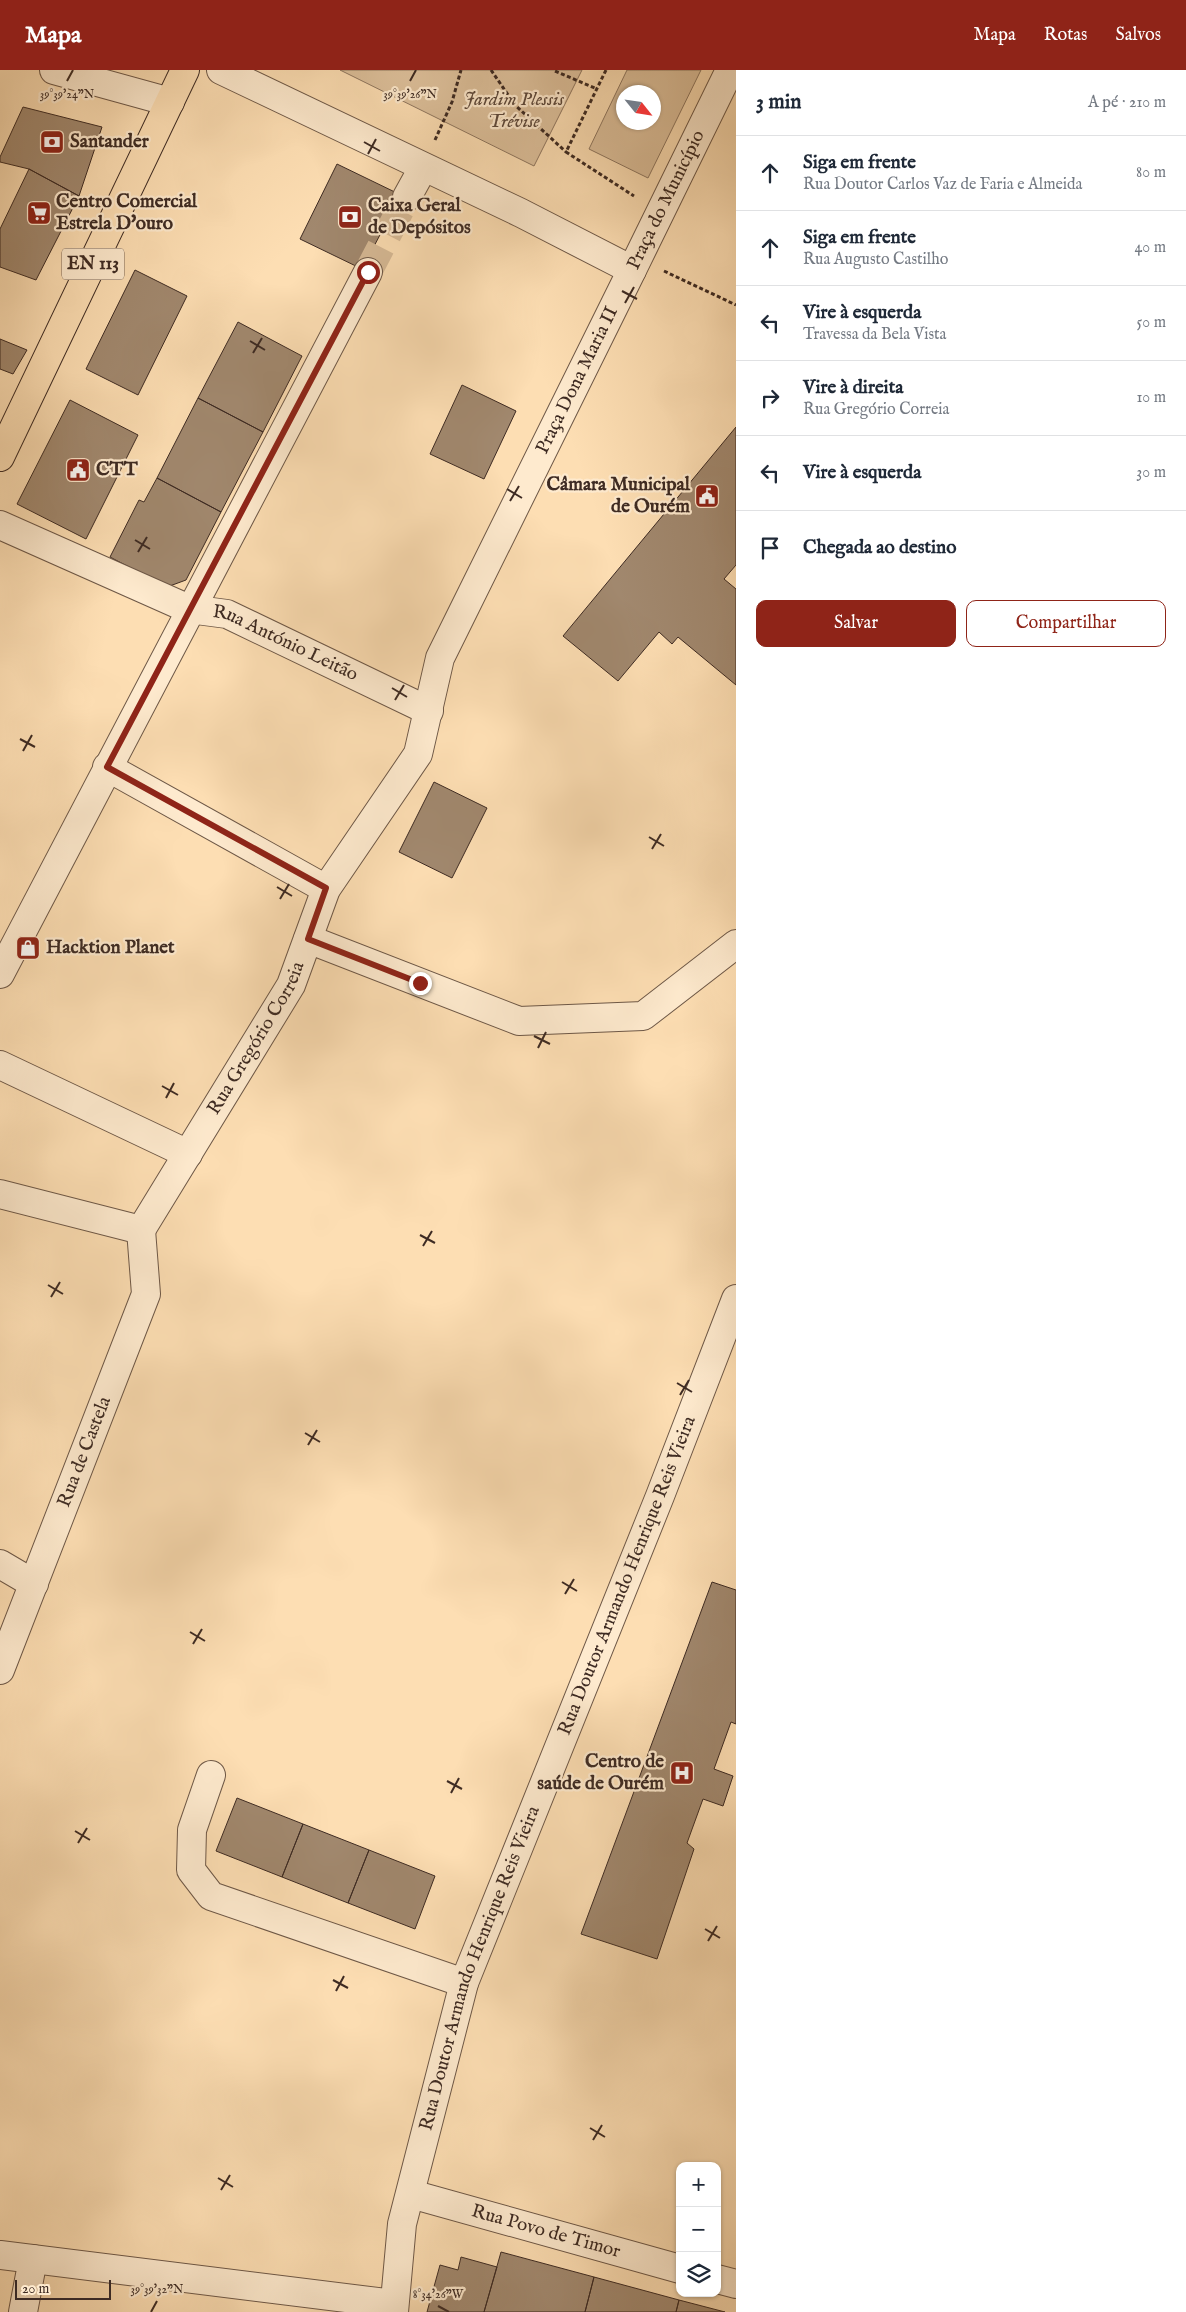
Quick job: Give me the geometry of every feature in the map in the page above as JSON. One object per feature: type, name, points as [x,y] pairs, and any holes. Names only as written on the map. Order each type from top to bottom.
[{"type":"main road","name":"EN 113","points":[[0,457],[185,70]]},
{"type":"street","points":[[54,70],[170,102]]},
{"type":"street","name":"Praça do Município","points":[[221,70],[423,168],[645,269],[730,70]]},
{"type":"street","points":[[407,197],[423,168]]},
{"type":"street","name":"Praça Dona Maria II","points":[[429,711],[440,658],[645,269]]},
{"type":"street","points":[[0,974],[189,609],[368,272]]},
{"type":"street","name":"Rua António Leitão","points":[[0,525],[189,609],[227,614],[429,711]]},
{"type":"street","name":"Rua Gregório Correia","points":[[141,1230],[291,985],[326,888],[418,754],[429,711]]},
{"type":"street","points":[[107,767],[326,888]]},
{"type":"street","points":[[308,939],[519,1021],[643,1016],[734,946]]},
{"type":"street","points":[[0,1065],[188,1154]]},
{"type":"street","points":[[0,1194],[141,1230]]},
{"type":"street","name":"Rua de Castela","points":[[0,1670],[146,1294],[141,1230]]},
{"type":"street","name":"Rua Doutor Armando Henrique Reis Vieira","points":[[394,2308],[402,2224],[464,1983],[660,1496],[736,1298]]},
{"type":"street","points":[[0,1564],[34,1584]]},
{"type":"street","points":[[211,1775],[192,1830],[191,1870],[211,1896],[464,1983]]},
{"type":"street","name":"Rua Povo de Timor","points":[[411,2194],[676,2268]]},
{"type":"street","points":[[0,2255],[394,2308]]},
{"type":"street","points":[[23,2312],[33,2259]]},
{"type":"street","points":[[721,2280],[736,2284]]},
{"type":"path","points":[[423,168],[452,102],[461,70]]},
{"type":"path","points":[[491,70],[515,105],[566,152],[638,198]]},
{"type":"path","points":[[566,152],[606,70]]},
{"type":"path","points":[[555,71],[597,89]]},
{"type":"path","points":[[645,269],[736,305]]},
{"type":"green space","name":"Jardim Plessis Trévise","points":[[340,70],[582,70],[534,166]]},
{"type":"green space","points":[[627,70],[701,70],[648,178],[589,149],[616,93],[616,130],[661,130],[661,85],[620,85]]},
{"type":"building","name":"Santander","points":[[23,107],[102,127],[79,196],[29,169],[0,162],[0,157]]},
{"type":"building","name":"Caixa Geral de Depósitos","points":[[337,164],[401,195],[362,269],[300,239]]},
{"type":"building","name":"Centro Comercial Estrela D'ouro","points":[[29,169],[79,196],[36,280],[0,267],[0,229]]},
{"type":"building","points":[[135,270],[187,296],[138,395],[86,369]]},
{"type":"building","points":[[238,322],[302,356],[263,432],[198,398]]},
{"type":"building","points":[[0,339],[27,350],[13,374],[0,369]]},
{"type":"building","points":[[462,385],[516,411],[484,479],[430,454]]},
{"type":"building","points":[[198,398],[263,432],[221,512],[157,478]]},
{"type":"building","name":"CTT","points":[[70,400],[138,435],[86,539],[17,504]]},
{"type":"building","name":"Câmara Municipal de Ourém","points":[[736,427],[736,565],[724,579],[736,589],[736,685],[678,637],[672,644],[659,632],[618,681],[563,636]]},
{"type":"building","points":[[157,478],[221,512],[186,580],[167,587],[110,557],[139,500],[144,502]]},
{"type":"building","points":[[434,782],[487,808],[452,878],[399,852]]},
{"type":"building","name":"Centro de saúde de Ourém","points":[[712,1582],[736,1590],[736,1724],[731,1722],[714,1769],[733,1776],[723,1806],[703,1799],[687,1843],[694,1849],[657,1959],[581,1934]]},
{"type":"building","points":[[237,1798],[303,1824],[282,1877],[216,1851]]},
{"type":"building","points":[[303,1824],[369,1850],[348,1903],[282,1877]]},
{"type":"building","points":[[369,1850],[435,1876],[415,1929],[348,1903]]},
{"type":"building","points":[[501,2252],[594,2277],[585,2312],[484,2312]]},
{"type":"building","points":[[461,2257],[497,2267],[484,2312],[427,2312],[440,2265],[458,2270]]},
{"type":"building","points":[[594,2277],[679,2300],[676,2312],[585,2312]]},
{"type":"building","points":[[679,2300],[725,2312],[676,2312]]},
{"type":"tunnel","points":[[368,272],[407,197]]},
{"type":"place","name":"Santander","points":[[52,142]]},
{"type":"place","name":"Centro Comercial Estrela D'ouro","points":[[39,213]]},
{"type":"place","name":"Caixa Geral de Depósitos","points":[[350,217]]},
{"type":"place","name":"CTT","points":[[78,470]]},
{"type":"place","name":"Câmara Municipal de Ourém","points":[[707,496]]},
{"type":"place","name":"Hacktion Planet","points":[[28,948]]},
{"type":"place","name":"Centro de saúde de Ourém","points":[[682,1773]]},
{"type":"route","points":[[368,272],[107,767],[326,888],[308,939],[420,983]]}]
